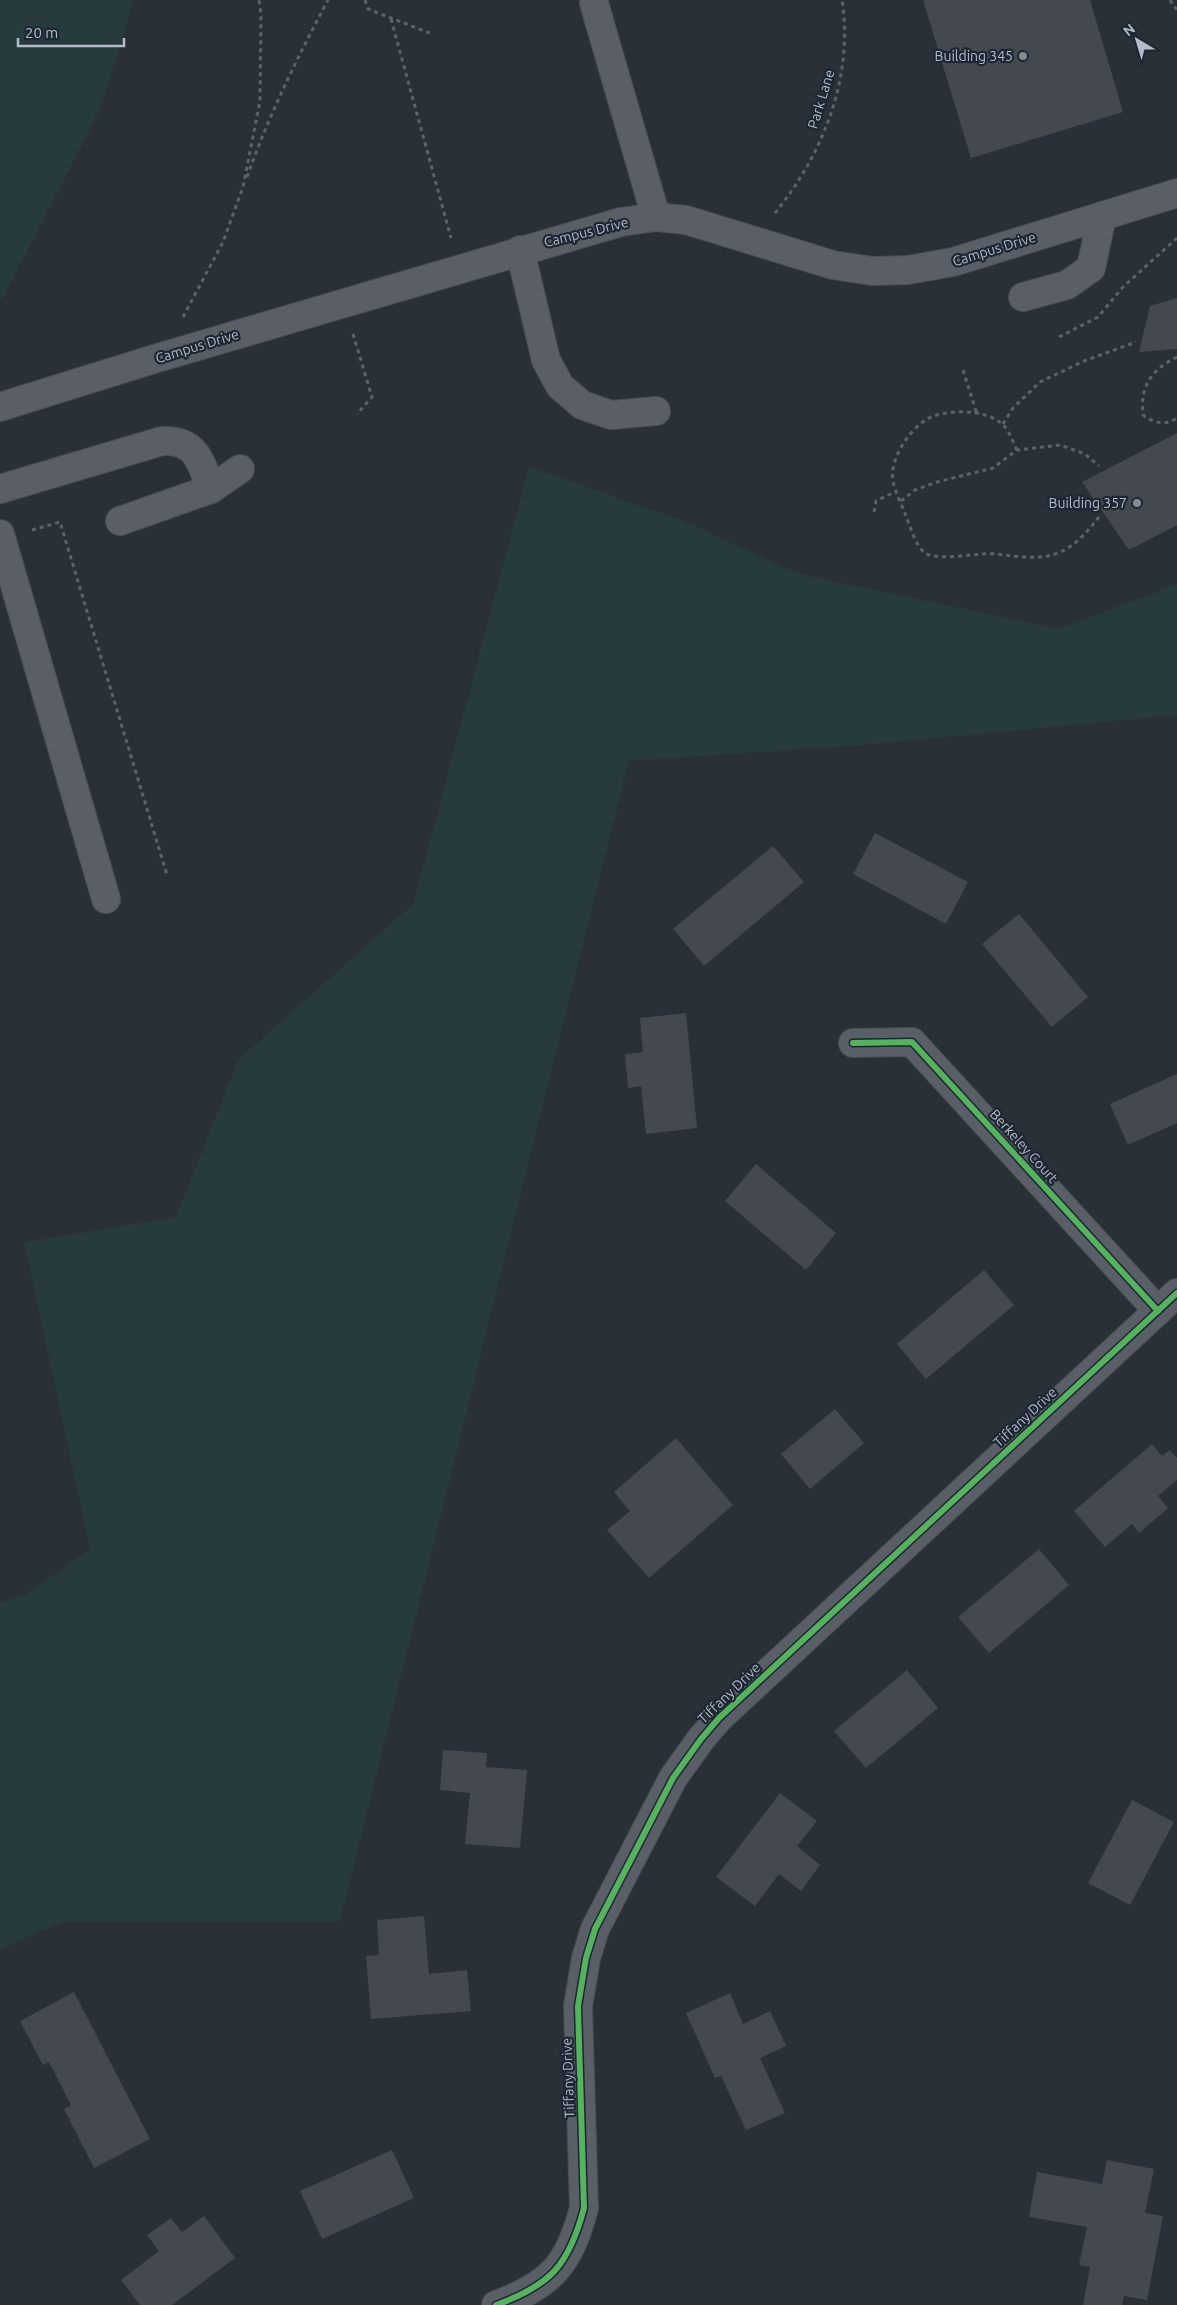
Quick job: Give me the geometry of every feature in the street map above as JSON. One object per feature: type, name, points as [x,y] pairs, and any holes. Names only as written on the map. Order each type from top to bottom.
[{"type":"street","points":[[594,3],[656,218]]},
{"type":"street","name":"Campus Drive","points":[[0,407],[520,250],[621,222],[656,218],[686,220],[833,266],[872,271],[908,270],[953,262],[1177,193]]},
{"type":"street","points":[[1023,297],[1067,284],[1092,268],[1102,216]]},
{"type":"street","points":[[520,250],[546,360],[560,386],[582,405],[611,415],[656,411]]},
{"type":"street","points":[[0,488],[162,441],[175,440],[190,447],[201,460],[211,489]]},
{"type":"street","points":[[120,521],[211,489],[240,469]]},
{"type":"street","points":[[0,534],[106,899]]},
{"type":"street","name":"Berkeley Court","points":[[854,1043],[912,1042],[1167,1302]]},
{"type":"street","name":"Tiffany Drive","points":[[496,2305],[524,2295],[545,2282],[566,2258],[576,2236],[584,2208],[578,2006],[586,1958],[595,1929],[673,1778],[701,1739],[719,1718],[1167,1302]]},
{"type":"path","points":[[243,187],[260,101],[261,14],[259,0]]},
{"type":"path","points":[[180,322],[223,242],[266,126],[303,46],[328,0]]},
{"type":"path","points":[[365,0],[368,9],[432,34]]},
{"type":"path","points":[[1170,0],[1177,10]]},
{"type":"path","points":[[391,18],[451,238]]},
{"type":"path","points":[[1059,337],[1098,317],[1123,287],[1177,238]]},
{"type":"path","points":[[351,328],[372,397],[357,414]]},
{"type":"path","points":[[1003,424],[1013,408],[1040,382],[1084,361],[1136,342]]},
{"type":"path","points":[[1177,357],[1149,378],[1141,396],[1143,414],[1153,422],[1170,422],[1177,418]]},
{"type":"path","points":[[963,370],[977,414]]},
{"type":"path","points":[[1017,450],[1003,424],[985,415],[977,414],[956,412],[929,418],[906,438],[894,463],[893,480],[915,539],[925,552],[935,556],[984,553],[1026,558],[1050,557],[1069,548],[1086,534],[1099,517]]},
{"type":"path","points":[[901,501],[915,490],[937,482],[993,468],[1017,450],[1060,445],[1085,454],[1099,466]]},
{"type":"path","points":[[874,512],[876,501],[897,491]]},
{"type":"path","points":[[31,530],[60,522],[167,875]]},
{"type":"green space","points":[[0,0],[131,0],[133,4],[100,110],[3,298],[0,299]]},
{"type":"green space","points":[[529,467],[684,521],[796,573],[1059,629],[1177,584],[1177,715],[863,745],[629,761],[340,1921],[65,1921],[0,1949],[0,1603],[25,1595],[90,1549],[24,1242],[176,1217],[238,1060],[413,904]]},
{"type":"building","name":"Building 345","points":[[923,0],[1090,0],[1123,112],[971,158]]},
{"type":"building","points":[[1177,298],[1177,349],[1139,352],[1150,306]]},
{"type":"building","name":"Building 357","points":[[1177,433],[1177,525],[1129,550],[1082,482]]},
{"type":"building","points":[[875,833],[968,882],[946,924],[853,874]]},
{"type":"building","points":[[773,846],[804,882],[704,966],[673,929]]},
{"type":"building","points":[[1019,914],[1088,997],[1052,1027],[982,944]]},
{"type":"building","points":[[686,1013],[697,1128],[646,1134],[641,1086],[628,1088],[625,1054],[643,1052],[640,1018]]},
{"type":"building","points":[[1177,1074],[1177,1123],[1128,1145],[1110,1104]]},
{"type":"building","points":[[756,1164],[836,1233],[806,1270],[725,1201]]},
{"type":"building","points":[[984,1270],[1014,1305],[926,1379],[897,1344]]},
{"type":"building","points":[[835,1409],[864,1443],[810,1489],[781,1454]]},
{"type":"building","points":[[676,1438],[733,1505],[649,1578],[607,1530],[630,1511],[614,1492]]},
{"type":"building","points":[[1152,1444],[1162,1456],[1170,1450],[1177,1458],[1177,1480],[1158,1496],[1168,1508],[1139,1533],[1132,1524],[1105,1547],[1074,1511]]},
{"type":"building","points":[[1039,1549],[1069,1585],[989,1653],[958,1617]]},
{"type":"building","points":[[907,1670],[938,1708],[866,1768],[834,1731]]},
{"type":"building","points":[[443,1750],[487,1753],[486,1767],[527,1770],[520,1848],[465,1844],[470,1793],[440,1790]]},
{"type":"building","points":[[780,1793],[817,1821],[797,1846],[820,1865],[801,1891],[779,1874],[755,1906],[716,1877]]},
{"type":"building","points":[[1132,1800],[1174,1822],[1130,1905],[1088,1883]]},
{"type":"building","points":[[424,1916],[429,1974],[467,1970],[471,2011],[371,2019],[366,1956],[379,1955],[377,1920]]},
{"type":"building","points":[[74,1992],[150,2139],[94,2168],[64,2109],[71,2105],[49,2062],[43,2065],[20,2021]]},
{"type":"building","points":[[730,1993],[743,2024],[770,2011],[786,2046],[760,2058],[785,2113],[746,2130],[721,2076],[715,2078],[686,2013]]},
{"type":"building","points":[[392,2150],[414,2198],[322,2239],[300,2191]]},
{"type":"building","points":[[1107,2160],[1154,2169],[1145,2213],[1163,2216],[1147,2300],[1124,2296],[1122,2305],[1083,2305],[1090,2267],[1079,2265],[1087,2227],[1029,2217],[1037,2172],[1102,2184]]},
{"type":"building","points":[[204,2216],[235,2258],[172,2305],[140,2305],[121,2280],[159,2251],[147,2235],[171,2218],[182,2232]]},
{"type":"cycle path","points":[[853,1043],[912,1042],[1158,1311]]},
{"type":"cycle path","points":[[496,2305],[544,2281],[564,2258],[578,2228],[584,2208],[578,2006],[586,1958],[595,1929],[673,1778],[701,1739],[719,1718],[1177,1293]]},
{"type":"place","name":"Building 345","points":[[1023,56]]},
{"type":"place","name":"Building 357","points":[[1137,503]]}]
